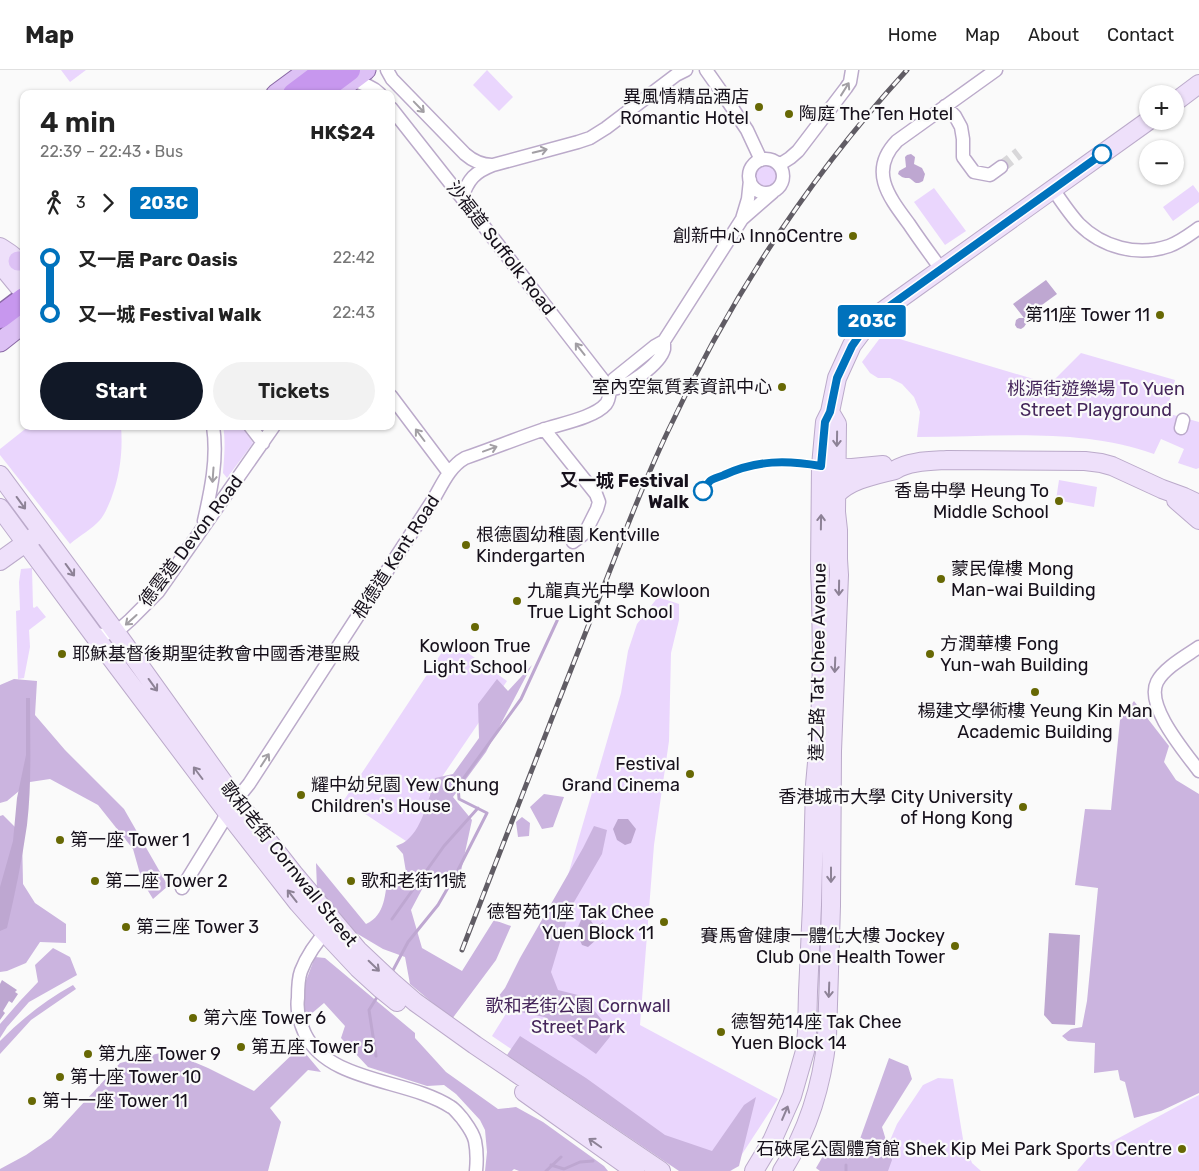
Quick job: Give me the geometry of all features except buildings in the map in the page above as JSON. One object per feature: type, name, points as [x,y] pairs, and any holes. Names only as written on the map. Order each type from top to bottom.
[{"type":"highway","points":[[299,90],[326,70]]},
{"type":"highway","points":[[326,90],[356,74]]},
{"type":"highway","points":[[0,317],[20,279]]},
{"type":"highway","points":[[0,334],[20,319]]},
{"type":"main road","points":[[281,90],[308,70]]},
{"type":"main road","points":[[339,90],[356,74]]},
{"type":"main road","points":[[1184,95],[1199,84]]},
{"type":"main road","name":"達之路 Tat Chee Avenue","points":[[754,1171],[784,1117],[797,1082],[805,1051],[807,1032],[815,786],[820,729],[822,662],[820,571],[829,467],[837,424],[830,412],[837,378],[852,346],[861,333],[880,313],[1139,128]]},
{"type":"main road","points":[[0,247],[13,255],[20,279],[0,308]]},
{"type":"main road","points":[[0,342],[20,326]]},
{"type":"main road","points":[[836,494],[853,483],[895,470],[901,466],[947,460],[1085,461],[1112,466],[1199,504]]},
{"type":"main road","points":[[829,467],[852,468],[894,463],[901,466]]},
{"type":"main road","name":"達之路 Tat Chee Avenue","points":[[782,1171],[804,1130],[814,1104],[825,1059],[831,906],[832,751],[839,584],[836,494],[829,467]]},
{"type":"main road","name":"歌和老街 Cornwall Street","points":[[0,475],[115,631],[298,903],[333,931],[371,980],[482,1049],[661,1171]]},
{"type":"main road","points":[[1162,489],[1187,491],[1199,489]]},
{"type":"main road","points":[[1162,489],[1199,520]]},
{"type":"main road","name":"歌和老街 Cornwall Street","points":[[0,508],[93,634],[232,806]]},
{"type":"main road","points":[[0,560],[41,531]]},
{"type":"main road","name":"歌和老街 Cornwall Street","points":[[412,1006],[635,1171]]},
{"type":"street","points":[[387,70],[392,79],[465,154],[480,164],[493,165]]},
{"type":"street","points":[[462,198],[472,178],[483,169],[578,142],[598,134],[676,75],[686,70]]},
{"type":"street","points":[[706,70],[747,130],[761,160]]},
{"type":"street","points":[[779,165],[795,154],[841,96],[850,82],[852,70]]},
{"type":"street","points":[[941,269],[892,200],[884,184],[883,171],[886,157],[897,141],[996,70]]},
{"type":"street","points":[[356,74],[362,83],[376,90]]},
{"type":"street","points":[[945,106],[955,116],[961,127],[964,139],[963,157],[974,172],[990,175],[1001,167]]},
{"type":"street","name":"沙福道 Suffolk Road","points":[[395,113],[609,388]]},
{"type":"street","points":[[747,130],[764,150],[772,155],[786,157],[795,154]]},
{"type":"street","points":[[761,160],[771,160],[779,165],[782,170],[783,180],[781,185],[742,219],[748,199],[749,175],[753,166],[761,160]]},
{"type":"street","points":[[750,180],[759,191],[773,192]]},
{"type":"street","points":[[1053,190],[1078,223],[1100,240],[1113,246],[1140,251],[1154,250],[1181,240],[1199,228]]},
{"type":"street","name":"根德道 Kent Road","points":[[182,888],[232,806],[249,784],[434,500],[449,472],[465,458],[595,412],[606,403],[609,399],[609,388],[618,376],[664,341],[742,219]]},
{"type":"street","points":[[395,401],[449,472]]},
{"type":"street","points":[[544,429],[596,494],[599,502],[585,533],[573,542]]},
{"type":"street","points":[[203,526],[213,484],[213,430]]},
{"type":"street","points":[[253,430],[263,443]]},
{"type":"street","name":"德雲道 Devon Road","points":[[115,631],[130,620],[158,592],[271,430]]},
{"type":"street","points":[[93,634],[104,635],[115,631]]},
{"type":"street","points":[[1199,647],[1164,673],[1157,682],[1154,700],[1160,716],[1195,757],[1199,771]]},
{"type":"street","points":[[333,931],[314,946],[300,972],[297,1006],[300,1024],[308,1039],[316,1051],[327,1060],[343,1068],[431,1097],[453,1108],[468,1126],[475,1140],[476,1171]]},
{"type":"green space","points":[[61,70],[86,70],[70,82]]},
{"type":"green space","points":[[487,70],[513,97],[499,111],[473,85]]},
{"type":"green space","points":[[767,163],[776,167],[780,176],[776,185],[767,189],[758,185],[754,176],[758,167]]},
{"type":"green space","points":[[1193,185],[1199,193],[1199,202],[1173,221],[1163,207]]},
{"type":"green space","points":[[934,188],[966,231],[945,245],[914,202]]},
{"type":"green space","name":"桃源街遊樂場 To Yuen Street Playground","points":[[883,334],[1050,384],[1081,353],[1175,380],[1166,413],[1199,422],[1199,468],[1196,469],[1178,463],[1184,449],[1161,439],[1154,454],[1096,440],[1066,437],[1006,435],[917,437],[920,412],[914,397],[902,384],[890,378],[878,378],[870,373],[862,362]]},
{"type":"green space","points":[[24,430],[121,430],[122,445],[117,481],[105,513],[100,520],[70,544],[0,455],[0,449]]},
{"type":"green space","points":[[223,430],[245,430],[253,443],[227,478],[223,473],[225,444]]},
{"type":"green space","points":[[1059,480],[1097,487],[1094,507],[1056,500]]},
{"type":"green space","points":[[32,568],[33,607],[37,606],[46,617],[29,630],[30,647],[24,678],[18,679],[16,611],[20,610],[19,582],[21,569]]},
{"type":"green space","name":"歌和老街公園 Cornwall Street Park","points":[[658,597],[679,604],[679,620],[671,653],[669,741],[654,845],[640,1025],[778,1099],[731,1171],[691,1171],[492,1036],[524,985],[557,913],[621,693],[628,651],[637,624]]},
{"type":"green space","points":[[450,640],[507,681],[429,796],[438,806],[412,845],[344,800]]},
{"type":"green space","points":[[532,665],[486,752],[453,797],[472,820],[458,885],[429,876],[411,910],[422,948],[462,971],[494,920],[511,926],[496,960],[452,1019],[410,984],[405,957],[383,949],[351,930],[317,889],[316,863],[366,924],[373,920],[383,903],[388,874],[407,878],[403,854],[396,846],[410,838],[420,823],[435,778],[453,774],[479,738],[478,704],[497,679],[508,691]]},
{"type":"green space","points":[[14,679],[37,681],[35,715],[65,750],[124,809],[168,886],[153,899],[142,881],[133,849],[98,805],[50,779],[30,782],[7,801],[0,803],[0,685]]},
{"type":"green space","points":[[1134,701],[1169,746],[1164,762],[1176,780],[1199,794],[1199,1093],[1161,1111],[1134,1118],[1125,1082],[1120,1080],[1118,1070],[1094,1073],[1095,1043],[1068,1041],[1062,1036],[1071,1029],[1082,1027],[1087,1001],[1098,888],[1075,885],[1085,809],[1111,810],[1120,720]]},
{"type":"green space","points":[[544,794],[564,797],[553,827],[542,829],[530,807]]},
{"type":"green space","points":[[3,815],[22,834],[23,884],[35,903],[66,924],[66,943],[40,942],[26,963],[0,972],[0,816]]},
{"type":"green space","points":[[522,817],[530,823],[529,836],[518,837],[516,822]]},
{"type":"green space","points":[[594,826],[607,830],[602,854],[570,909],[551,972],[558,990],[582,996],[613,1033],[596,1054],[544,1017],[491,1006],[505,988]]},
{"type":"green space","points":[[53,948],[70,957],[77,975],[29,1002],[0,1038],[0,1024],[38,982],[35,965]]},
{"type":"green space","points":[[315,957],[325,958],[415,1033],[415,1038],[446,1072],[498,1109],[516,1107],[543,1122],[604,1166],[608,1171],[519,1171],[514,1169],[512,1171],[485,1171],[487,1152],[485,1130],[480,1120],[456,1094],[444,1085],[427,1086],[368,1067],[341,1038],[345,1026],[324,1003],[304,1020],[302,991]]},
{"type":"green space","points":[[73,985],[76,989],[31,1020],[0,1054],[0,1041],[8,1033],[43,1004]]},
{"type":"green space","points":[[520,1036],[586,1078],[665,1135],[712,1151],[744,1105],[756,1097],[739,1166],[730,1171],[679,1171],[507,1055]]},
{"type":"green space","points":[[300,1047],[321,1072],[308,1070],[270,1108],[281,1122],[268,1171],[0,1171],[0,1169],[26,1155],[51,1138],[120,1063],[168,1051],[254,1091]]},
{"type":"green space","points":[[889,1058],[908,1066],[912,1079],[882,1127],[892,1160],[888,1171],[820,1171],[816,1168],[830,1144],[856,1150]]},
{"type":"green space","points":[[938,1078],[953,1079],[963,1139],[972,1163],[981,1171],[877,1171],[897,1124],[923,1085]]},
{"type":"green space","points":[[1199,1095],[1199,1171],[1077,1171],[1093,1152]]},
{"type":"shaded area","points":[[911,154],[915,157],[914,164],[922,168],[925,174],[923,181],[918,183],[898,174],[899,171],[906,167],[905,157]]},
{"type":"shaded area","points":[[1046,280],[1057,294],[1024,318],[1013,304]]},
{"type":"shaded area","points":[[1024,318],[1026,324],[1024,327],[1021,329],[1017,328],[1015,325],[1016,320]]},
{"type":"shaded area","points":[[26,698],[30,698],[29,809],[18,877],[7,928],[0,931],[0,887],[13,841],[17,798],[26,755]]},
{"type":"shaded area","points":[[618,819],[628,819],[636,829],[631,843],[625,845],[617,840],[613,829]]},
{"type":"shaded area","points":[[591,909],[600,912],[591,921],[596,928],[603,922],[605,930],[588,947],[582,945],[579,938],[574,936],[587,910]]},
{"type":"shaded area","points":[[1049,933],[1080,935],[1075,1025],[1052,1024],[1044,1015]]},
{"type":"shaded area","points":[[2,980],[17,990],[15,992],[18,994],[12,1003],[9,1001],[3,1011],[5,1013],[0,1020],[0,984]]},
{"type":"waterway","points":[[391,974],[408,942],[438,905],[487,813],[459,799],[458,786],[521,699],[562,610]]},
{"type":"waterway","points":[[392,919],[444,846],[478,808]]},
{"type":"waterway","points":[[376,1056],[369,1010],[379,994]]},
{"type":"waterway","points":[[546,1171],[561,1157]]},
{"type":"waterway","points":[[551,1165],[564,1169],[580,1162],[593,1161]]},
{"type":"waterway","points":[[846,1165],[846,1171]]},
{"type":"tunnel","points":[[1001,167],[1019,153]]},
{"type":"railway","points":[[462,950],[633,511],[692,382],[717,334],[745,287],[804,197],[871,111],[907,70]]},
{"type":"bus line","name":"203C","points":[[703,491],[710,482],[729,472],[759,463],[774,462],[821,466],[825,422],[830,412],[837,378],[852,346],[861,333],[880,313],[1102,154]]},
{"type":"place","name":"異風情精品酒店 Romantic Hotel","points":[[759,107]]},
{"type":"place","name":"陶庭 The Ten Hotel","points":[[789,114]]},
{"type":"place","name":"創新中心 InnoCentre","points":[[853,236]]},
{"type":"place","name":"第11座 Tower 11","points":[[1160,315]]},
{"type":"place","name":"室內空氣質素資訊中心","points":[[782,387]]},
{"type":"place","name":"又一城 Festival Walk","points":[[703,491]]},
{"type":"place","name":"香島中學 Heung To Middle School","points":[[1059,501]]},
{"type":"place","name":"根德園幼稚園 Kentville Kindergarten","points":[[466,545]]},
{"type":"place","name":"蒙民偉樓 Mong Man-wai Building","points":[[941,579]]},
{"type":"place","name":"九龍真光中學 Kowloon True Light School","points":[[517,601]]},
{"type":"place","name":"Kowloon True Light School","points":[[475,627]]},
{"type":"place","name":"耶穌基督後期聖徒教會中國香港聖殿","points":[[62,654]]},
{"type":"place","name":"方潤華樓 Fong Yun-wah Building","points":[[930,654]]},
{"type":"place","name":"楊建文學術樓 Yeung Kin Man Academic Building","points":[[1035,692]]},
{"type":"place","name":"Festival Grand Cinema","points":[[690,774]]},
{"type":"place","name":"耀中幼兒園 Yew Chung Children's House","points":[[301,795]]},
{"type":"place","name":"香港城市大學 City University of Hong Kong","points":[[1023,807]]},
{"type":"place","name":"第一座 Tower 1","points":[[60,840]]},
{"type":"place","name":"第二座 Tower 2","points":[[95,881]]},
{"type":"place","name":"歌和老街11號","points":[[351,881]]},
{"type":"place","name":"德智苑11座 Tak Chee Yuen Block 11","points":[[664,922]]},
{"type":"place","name":"第三座 Tower 3","points":[[126,927]]},
{"type":"place","name":"賽馬會健康一體化大樓 Jockey Club One Health Tower","points":[[955,946]]},
{"type":"place","name":"第六座 Tower 6","points":[[193,1018]]},
{"type":"place","name":"德智苑14座 Tak Chee Yuen Block 14","points":[[721,1032]]},
{"type":"place","name":"第五座 Tower 5","points":[[241,1047]]},
{"type":"place","name":"第九座 Tower 9","points":[[88,1054]]},
{"type":"place","name":"第十座 Tower 10","points":[[60,1077]]},
{"type":"place","name":"第十一座 Tower 11","points":[[32,1101]]},
{"type":"place","name":"石硤尾公園體育館 Shek Kip Mei Park Sports Centre","points":[[1182,1149]]}]
